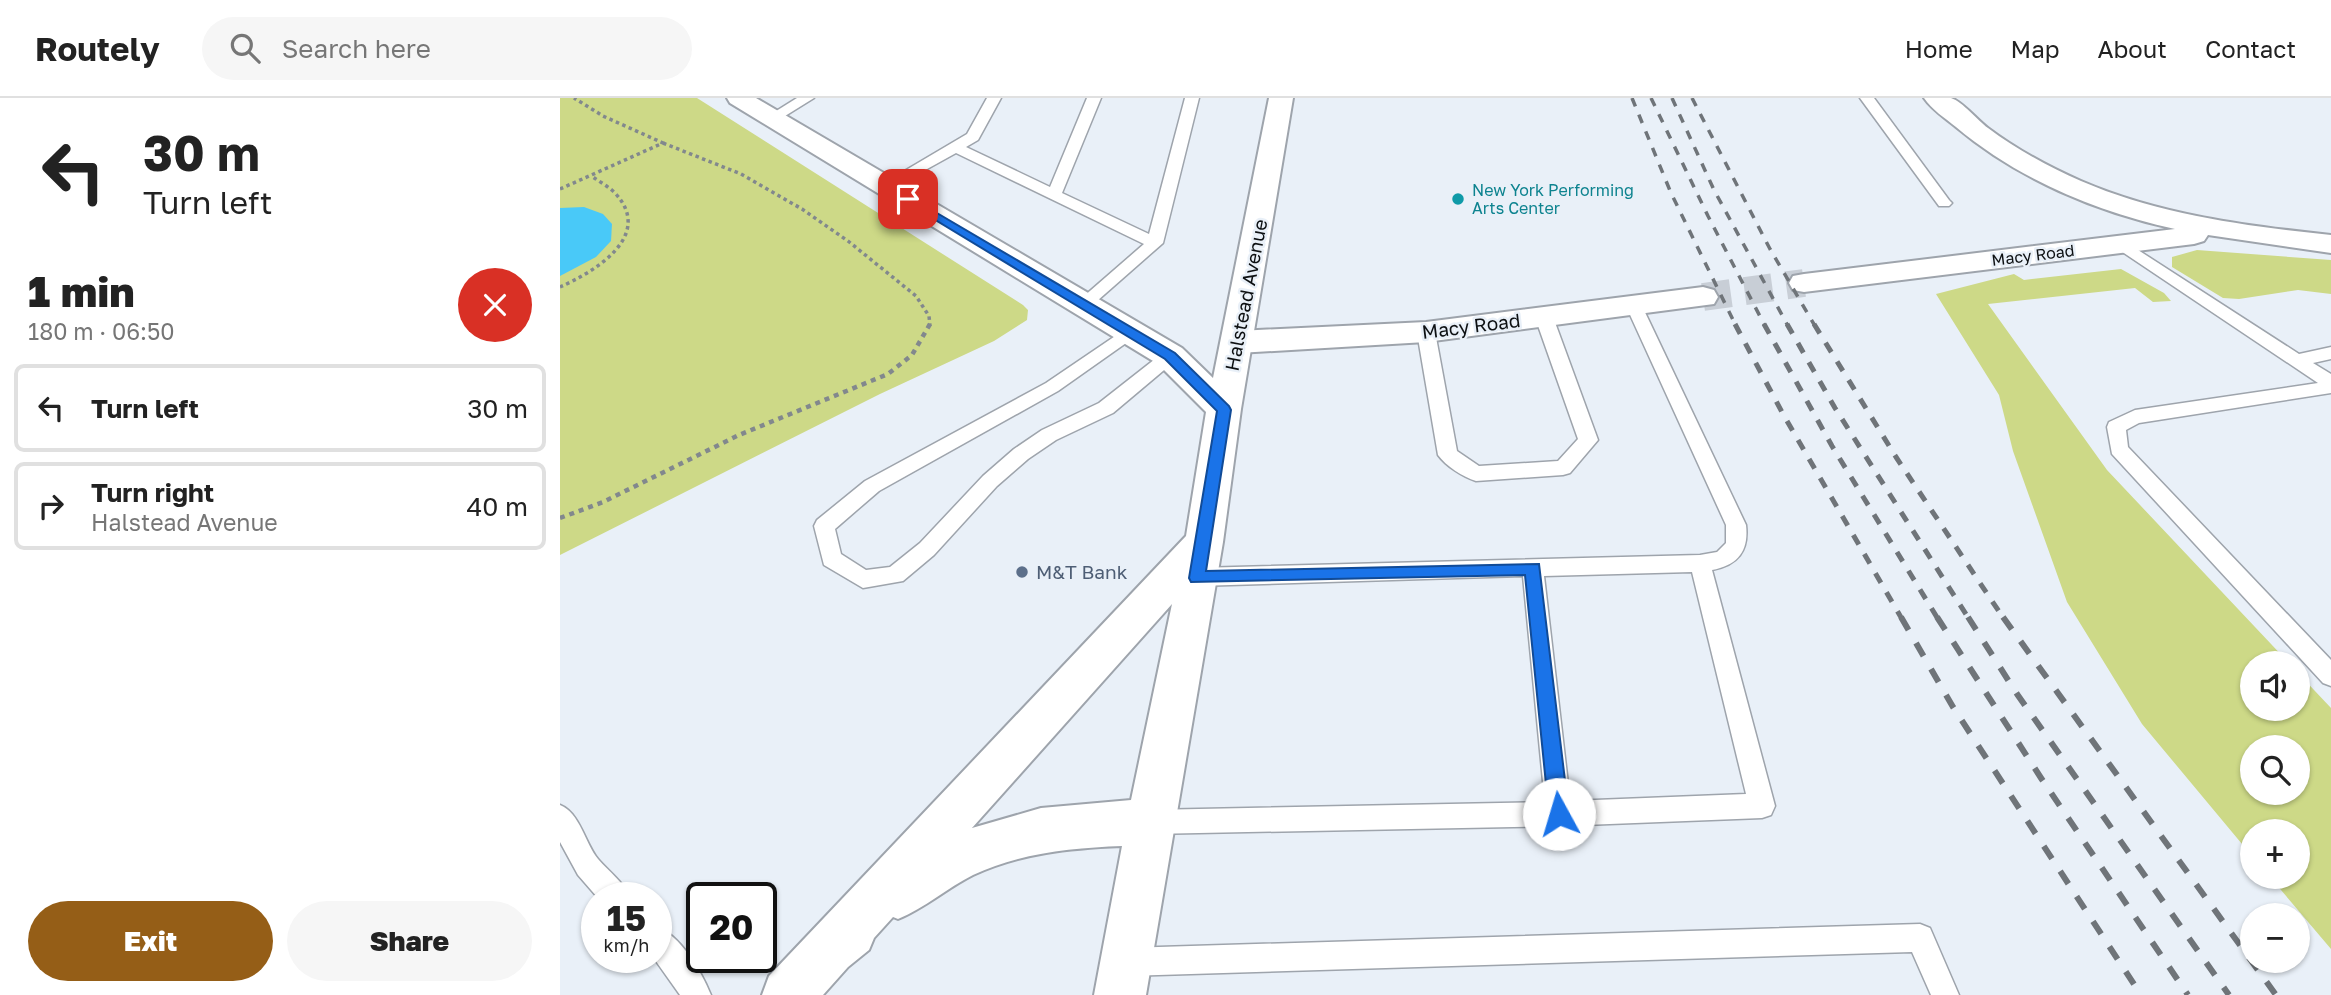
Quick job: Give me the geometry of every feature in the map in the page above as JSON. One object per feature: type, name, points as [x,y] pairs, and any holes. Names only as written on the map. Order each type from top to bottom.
[{"type":"street","points":[[739,98],[1170,356],[1224,410]]},
{"type":"street","name":"Halstead Avenue","points":[[1123,979],[1282,98]]},
{"type":"street","points":[[1936,98],[1997,147],[2065,186],[2116,206],[2221,232],[2331,244]]},
{"type":"street","name":"Macy Road","points":[[1804,283],[2221,232]]},
{"type":"street","name":"Macy Road","points":[[1238,342],[1426,332],[1703,297]]},
{"type":"street","points":[[788,995],[1200,559]]},
{"type":"street","points":[[830,949],[903,890],[964,854],[1061,827],[1150,822]]},
{"type":"lane","points":[[772,118],[807,98]]},
{"type":"lane","points":[[886,186],[973,137],[995,98]]},
{"type":"lane","points":[[1054,194],[1094,98]]},
{"type":"lane","points":[[1083,304],[1155,243],[1192,98]]},
{"type":"lane","points":[[1867,98],[1944,203]]},
{"type":"lane","points":[[955,147],[1155,243]]},
{"type":"lane","points":[[2121,244],[2331,385]]},
{"type":"lane","points":[[1200,559],[1533,569],[1718,562],[1732,554],[1738,540],[1736,525],[1634,306]]},
{"type":"lane","points":[[1426,332],[1448,456],[1476,474],[1563,468],[1588,440],[1544,317]]},
{"type":"lane","points":[[1130,332],[1052,387],[872,486],[824,526],[831,559],[863,579],[895,575],[927,549],[990,481],[1021,454],[1049,435],[1106,408],[1170,356]]},
{"type":"lane","points":[[2297,360],[2331,353]]},
{"type":"lane","points":[[2331,385],[2135,417],[2116,427],[2119,449],[2331,676]]},
{"type":"lane","points":[[1150,822],[1559,814],[1762,806],[1700,563]]},
{"type":"lane","points":[[1533,569],[1559,814]]},
{"type":"lane","points":[[560,817],[587,866],[602,882]]},
{"type":"lane","points":[[1123,979],[1920,938],[1945,995]]},
{"type":"lane","points":[[672,958],[697,995]]},
{"type":"path","points":[[560,518],[603,502],[739,435],[888,374],[912,355],[929,331],[929,316],[916,296],[848,241],[802,209],[741,174],[603,116],[574,98]]},
{"type":"path","points":[[560,189],[593,177],[663,143]]},
{"type":"path","points":[[560,287],[591,272],[605,261],[619,247],[629,230],[630,221],[624,204],[593,177]]},
{"type":"green space","points":[[560,98],[697,98],[1023,305],[1028,310],[1027,320],[994,341],[880,394],[560,555]]},
{"type":"green space","points":[[2197,250],[2331,260],[2331,294],[2298,290],[2239,299],[2223,298],[2172,267],[2172,257]]},
{"type":"green space","points":[[2121,269],[2164,293],[2171,301],[2153,302],[2135,288],[1988,304],[2107,470],[2278,651],[2240,651],[2240,721],[2310,721],[2310,686],[2331,708],[2331,949],[2310,924],[2310,903],[2292,903],[2280,889],[2310,889],[2310,819],[2240,819],[2240,842],[2142,724],[2067,602],[2013,451],[1999,395],[1936,294],[2014,274],[2024,280]]},
{"type":"water","points":[[584,207],[603,214],[612,224],[611,241],[596,257],[560,276],[560,208]]},
{"type":"tunnel","points":[[1703,297],[1804,283]]},
{"type":"railway","points":[[1632,98],[1671,193],[1735,325]]},
{"type":"railway","points":[[1651,98],[1765,326]]},
{"type":"railway","points":[[1672,98],[1714,190],[1788,326]]},
{"type":"railway","points":[[1692,98],[1770,249],[1815,326]]},
{"type":"railway","points":[[1764,324],[1832,446],[1938,619]]},
{"type":"railway","points":[[1787,324],[1835,408],[1969,619]]},
{"type":"railway","points":[[1814,324],[1896,457],[2004,619]]},
{"type":"railway","points":[[1735,325],[1783,414],[1902,619]]},
{"type":"railway","points":[[1901,617],[1953,707],[2141,995]]},
{"type":"railway","points":[[1937,617],[2041,778],[2188,995]]},
{"type":"railway","points":[[1968,617],[2017,694],[2229,995]]},
{"type":"railway","points":[[2003,617],[2276,995]]},
{"type":"place","name":"New York Performing Arts Center","points":[[1458,199]]},
{"type":"place","name":"M&T Bank","points":[[1022,572]]},
{"type":"route","points":[[908,199],[1170,356],[1224,410],[1197,578],[1533,569],[1559,814]]}]
